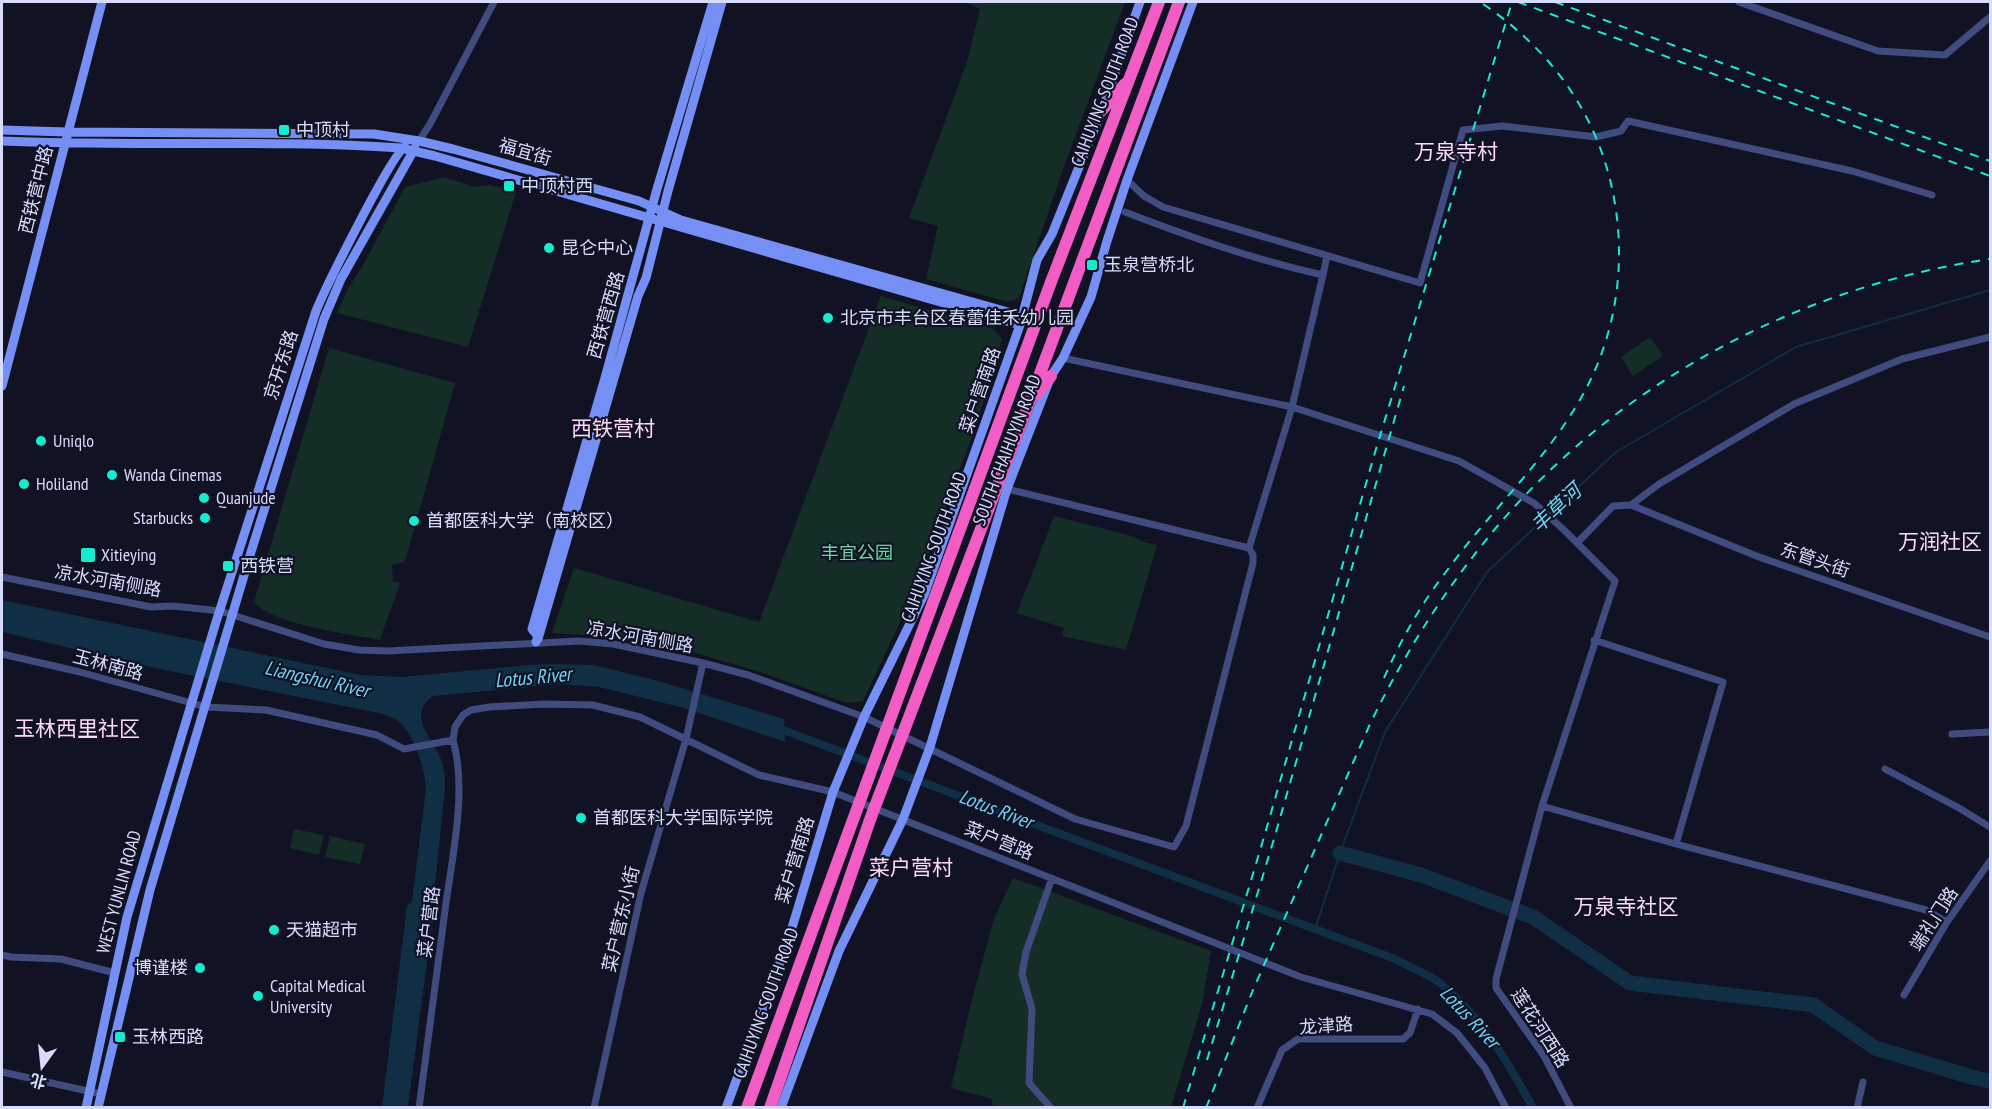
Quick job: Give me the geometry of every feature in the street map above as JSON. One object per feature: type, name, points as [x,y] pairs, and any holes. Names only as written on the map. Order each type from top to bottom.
[{"type":"highway","name":"CAIHUYING SOUTH ROAD","points":[[747,1107],[1051,282],[1159,2]]},
{"type":"highway","name":"CAIHUYING SOUTH ROAD","points":[[770,1107],[871,817],[1179,2]]},
{"type":"highway","points":[[1102,110],[1132,76]]},
{"type":"highway","points":[[1029,404],[1051,376]]},
{"type":"street","name":"西铁营中路","points":[[2,386],[102,2]]},
{"type":"street","name":"京开东路","points":[[211,691],[303,385],[333,298],[341,279],[430,124],[494,2]]},
{"type":"street","name":"西铁营西路","points":[[538,640],[532,629],[713,2]]},
{"type":"street","name":"西铁营西路","points":[[538,640],[638,296],[646,278],[722,2]]},
{"type":"street","name":"菜户营南路","points":[[726,1107],[788,941],[833,792],[864,717],[924,595],[1021,320],[1037,260],[1052,234],[1102,110],[1140,2]]},
{"type":"street","name":"SOUTH CHAIHUYIN ROAD","points":[[903,819],[930,747],[1007,489],[1051,376],[1063,358],[1091,297],[1127,180],[1192,2]]},
{"type":"street","points":[[1739,2],[1878,51],[1945,55],[1990,17]]},
{"type":"street","points":[[1127,180],[1144,196],[1163,207],[1420,283],[1463,130],[1502,126],[1596,137],[1621,131],[1628,122],[1852,171],[1932,195]]},
{"type":"street","name":"福宜街","points":[[2,129],[68,132],[374,134],[419,141],[639,201],[651,213]]},
{"type":"street","name":"福宜街","points":[[2,141],[64,144],[182,143],[401,148],[662,217],[681,220],[1021,320]]},
{"type":"street","points":[[401,148],[419,141]]},
{"type":"street","name":"京开东路","points":[[196,688],[316,311],[338,264],[401,148]]},
{"type":"street","points":[[1125,212],[1216,246],[1323,275]]},
{"type":"street","points":[[1007,489],[1249,548],[1292,408],[1328,256]]},
{"type":"street","points":[[1063,358],[1292,408],[1459,461],[1534,503],[1577,543],[1613,506],[1631,505],[1659,484],[1794,404],[1902,359],[1990,337]]},
{"type":"street","name":"东管头街","points":[[1631,505],[1759,557],[1990,637]]},
{"type":"street","name":"莲花河西路","points":[[1571,1107],[1544,1056],[1496,988],[1509,928],[1542,806],[1614,581],[1577,543]]},
{"type":"street","name":"凉水河南侧路","points":[[2,577],[152,607],[173,606],[220,611],[324,644],[359,650],[387,651],[538,640],[579,641],[613,644],[703,663],[748,675],[864,717],[1075,819],[1174,847],[1186,826],[1253,563],[1253,555],[1249,548]]},
{"type":"street","points":[[1594,640],[1723,682],[1676,844]]},
{"type":"street","name":"玉林南路","points":[[2,654],[80,672],[206,707],[266,710],[377,735],[405,748],[450,741]]},
{"type":"street","name":"菜户营东小街","points":[[594,1107],[641,892],[686,740],[703,663]]},
{"type":"street","name":"WEST YUNLIN ROAD","points":[[86,1107],[127,917],[196,688]]},
{"type":"street","name":"WEST YUNLIN ROAD","points":[[98,1107],[150,890],[211,691]]},
{"type":"street","name":"菜户营路","points":[[419,1107],[454,848],[459,760],[450,741],[463,715],[471,710],[545,704],[593,705],[640,717],[759,775],[833,792],[1301,977],[1418,1009],[1441,1019],[1457,1033],[1485,1068],[1506,1107]]},
{"type":"street","points":[[1952,734],[1990,732]]},
{"type":"street","points":[[1885,769],[1990,827]]},
{"type":"street","points":[[1542,806],[1926,910],[1947,922]]},
{"type":"street","points":[[782,1107],[839,951],[903,819]]},
{"type":"street","name":"端礼门路","points":[[1904,995],[1947,922],[1990,861]]},
{"type":"street","points":[[1052,878],[1026,952],[1022,974],[1032,1009],[1029,1083],[1052,1107]]},
{"type":"street","points":[[2,955],[61,959],[115,973]]},
{"type":"street","name":"龙津路","points":[[1257,1107],[1282,1050],[1298,1039],[1403,1039],[1410,1033],[1418,1009]]},
{"type":"street","points":[[2,1072],[101,1094]]},
{"type":"street","points":[[1857,1107],[1863,1082]]},
{"type":"green space","points":[[965,2],[1125,2],[1062,172],[1019,298],[1008,302],[926,279],[938,226],[909,218],[967,62],[980,9]]},
{"type":"green space","points":[[444,177],[474,187],[491,185],[516,192],[468,347],[337,313],[405,187]]},
{"type":"green space","name":"丰宜公园","points":[[881,296],[994,329],[1002,339],[977,423],[916,588],[863,701],[847,703],[760,672],[649,639],[552,633],[574,568],[759,622]]},
{"type":"green space","points":[[1650,337],[1663,356],[1633,376],[1621,357]]},
{"type":"green space","points":[[329,348],[455,383],[405,562],[392,565],[393,581],[400,583],[380,640],[294,623],[277,617],[254,602]]},
{"type":"green space","points":[[1054,516],[1132,536],[1157,545],[1126,650],[1062,636],[1064,628],[1017,613]]},
{"type":"green space","points":[[294,829],[324,835],[319,855],[290,848]]},
{"type":"green space","points":[[330,836],[365,844],[360,864],[325,857]]},
{"type":"green space","points":[[1013,878],[1211,951],[1202,1004],[1171,1107],[993,1107],[992,1099],[951,1088],[994,919]]},
{"type":"water","name":"Liangshui River","points":[[2,600],[361,675],[402,677],[529,665],[594,665],[662,682],[784,719],[785,742],[684,708],[599,687],[560,684],[433,696],[421,712],[425,729],[440,756],[445,777],[434,909],[408,1107],[382,1107],[407,906],[412,901],[426,789],[418,752],[409,733],[397,720],[384,714],[155,668],[2,632]]},
{"type":"waterway","name":"丰草河","points":[[1315,929],[1340,853],[1385,732],[1487,572],[1616,452],[1796,347],[1990,290]]},
{"type":"waterway","name":"Lotus River","points":[[775,727],[1395,959],[1424,973],[1440,983],[1469,1010],[1503,1057],[1533,1108]]},
{"type":"waterway","points":[[1340,853],[1421,875],[1533,917],[1630,983],[1813,1005],[1875,1048],[1990,1081]]},
{"type":"railway","points":[[1384,678],[1410,625],[1434,588],[1545,452],[1575,408],[1602,353],[1611,324],[1616,294],[1619,263],[1615,202],[1608,172],[1588,121],[1560,75],[1542,55],[1502,18],[1480,2]]},
{"type":"railway","points":[[1183,1108],[1376,449],[1512,2]]},
{"type":"railway","points":[[1518,2],[1990,176]]},
{"type":"railway","points":[[1555,2],[1990,161]]},
{"type":"railway","points":[[1206,1108],[1253,990],[1370,724],[1397,672],[1442,599],[1495,529],[1544,476],[1598,429],[1656,386],[1718,349],[1783,318],[1850,292],[1920,272],[1990,259]]},
{"type":"railway","points":[[1207,1060],[1274,839],[1404,386]]},
{"type":"place","name":"中顶村","points":[[284,130]]},
{"type":"place","name":"中顶村西","points":[[509,186]]},
{"type":"place","name":"昆仑中心","points":[[549,248]]},
{"type":"place","name":"玉泉营桥北","points":[[1092,265]]},
{"type":"place","name":"北京市丰台区春蕾佳禾幼儿园","points":[[828,318]]},
{"type":"place","name":"Uniqlo","points":[[41,441]]},
{"type":"place","name":"Wanda Cinemas","points":[[112,475]]},
{"type":"place","name":"Holiland","points":[[24,484]]},
{"type":"place","name":"Quanjude","points":[[204,498]]},
{"type":"place","name":"Starbucks","points":[[205,518]]},
{"type":"place","name":"首都医科大学（南校区）","points":[[414,521]]},
{"type":"place","name":"Xitieying","points":[[88,555]]},
{"type":"place","name":"西铁营","points":[[228,566]]},
{"type":"place","name":"首都医科大学国际学院","points":[[581,818]]},
{"type":"place","name":"天猫超市","points":[[274,930]]},
{"type":"place","name":"博谨楼","points":[[200,968]]},
{"type":"place","name":"Capital Medical University","points":[[258,996]]},
{"type":"place","name":"玉林西路","points":[[120,1037]]},
{"type":"district","name":"万泉寺村","points":[[1456,152]]},
{"type":"district","name":"西铁营村","points":[[613,429]]},
{"type":"district","name":"万润社区","points":[[1940,542]]},
{"type":"district","name":"玉林西里社区","points":[[77,729]]},
{"type":"district","name":"菜户营村","points":[[911,868]]},
{"type":"district","name":"万泉寺社区","points":[[1626,907]]}]
